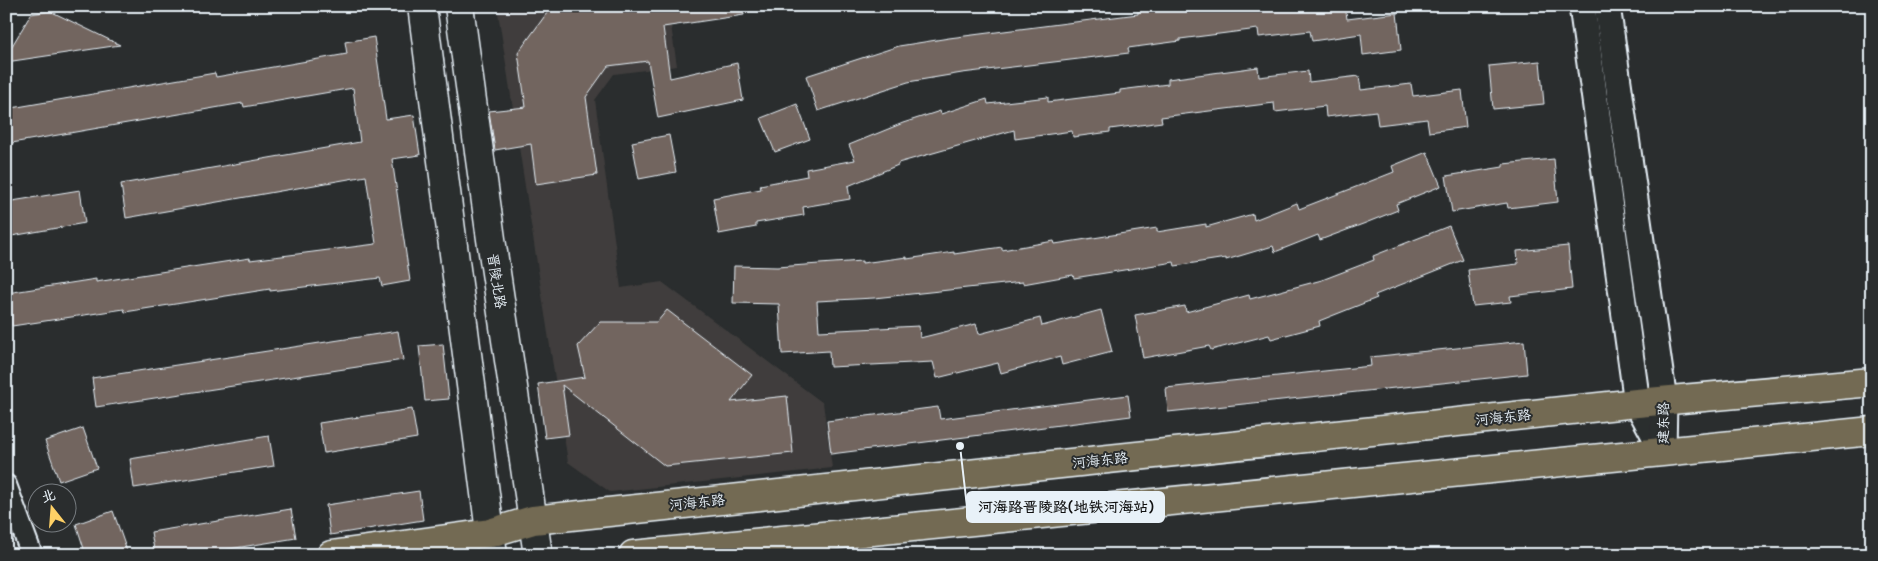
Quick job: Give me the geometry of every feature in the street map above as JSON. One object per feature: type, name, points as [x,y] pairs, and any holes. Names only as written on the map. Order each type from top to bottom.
[{"type":"main road","points":[[422,6],[485,480],[491,544]]},
{"type":"main road","name":"晋陵北路","points":[[459,6],[491,239],[538,555]]},
{"type":"main road","name":"河海东路","points":[[332,555],[491,544],[533,520],[1664,400],[1872,382]]},
{"type":"main road","points":[[633,555],[1872,431]]},
{"type":"street","name":"建东路","points":[[1582,6],[1637,403],[1663,451]]},
{"type":"street","name":"建东路","points":[[1606,6],[1664,400],[1663,451]]},
{"type":"street","points":[[6,485],[32,555]]},
{"type":"shaded area","points":[[497,6],[668,6],[677,66],[614,74],[595,100],[621,288],[662,282],[823,403],[832,468],[610,492],[568,462]]},
{"type":"building","points":[[552,6],[743,6],[744,15],[663,27],[670,78],[737,63],[743,100],[658,118],[648,61],[608,66],[586,97],[597,175],[536,184],[531,144],[495,150],[489,111],[526,107],[518,53]]},
{"type":"building","points":[[1163,6],[1345,6],[1347,19],[1397,13],[1401,50],[1363,55],[1361,34],[1312,41],[1310,31],[1259,37],[1258,29],[1128,48],[1129,53],[962,73],[908,82],[818,111],[806,76],[899,46],[1138,14],[1138,9]]},
{"type":"building","points":[[50,11],[120,45],[6,62],[6,56],[31,14]]},
{"type":"building","points":[[374,37],[386,119],[414,115],[420,155],[392,159],[410,281],[382,286],[380,278],[270,291],[270,289],[125,312],[124,309],[12,326],[7,293],[96,279],[96,282],[250,258],[250,260],[376,244],[366,176],[126,218],[121,184],[360,142],[353,88],[244,107],[243,103],[6,144],[6,109],[215,73],[216,77],[347,54],[345,42]]},
{"type":"building","points":[[1540,61],[1544,104],[1493,109],[1489,66]]},
{"type":"building","points":[[1258,67],[1259,77],[1308,71],[1309,82],[1359,76],[1361,90],[1411,84],[1413,96],[1462,90],[1466,127],[1429,132],[1427,119],[1378,125],[1376,111],[1326,117],[1325,106],[1275,112],[1274,103],[1161,117],[1162,122],[1110,129],[1110,132],[1073,137],[1072,131],[1015,139],[1014,130],[898,163],[898,165],[848,186],[850,199],[803,207],[804,215],[756,223],[756,227],[719,234],[713,198],[761,189],[760,185],[807,176],[806,169],[855,160],[849,145],[903,123],[940,111],[941,114],[987,99],[988,104],[1048,97],[1048,102],[1120,93],[1120,90],[1168,84],[1168,79]]},
{"type":"building","points":[[797,104],[810,139],[775,152],[761,118]]},
{"type":"building","points":[[669,135],[676,172],[639,179],[632,142]]},
{"type":"building","points":[[1427,152],[1441,186],[1396,204],[1398,210],[1363,224],[1320,240],[1318,235],[1275,252],[1273,246],[1226,260],[1226,258],[1175,266],[1174,262],[1074,278],[1073,275],[1023,284],[1023,282],[874,298],[817,301],[819,331],[919,326],[920,338],[976,324],[979,334],[1040,318],[1042,326],[1101,310],[1112,352],[1062,365],[1060,357],[1001,373],[998,363],[937,378],[933,362],[830,367],[829,351],[782,354],[779,304],[733,303],[734,266],[777,267],[862,261],[862,263],[954,252],[954,254],[1002,247],[1002,250],[1054,241],[1055,244],[1157,228],[1157,232],[1206,224],[1206,227],[1253,214],[1254,220],[1297,203],[1299,209],[1394,172],[1392,166]]},
{"type":"building","points":[[1554,159],[1558,202],[1508,208],[1507,203],[1452,212],[1446,176],[1503,167],[1503,164]]},
{"type":"building","points":[[80,190],[85,223],[6,237],[6,202]]},
{"type":"building","points":[[1449,226],[1463,260],[1375,295],[1377,298],[1319,321],[1320,326],[1271,339],[1269,335],[1211,350],[1209,346],[1143,358],[1135,315],[1185,306],[1186,312],[1249,295],[1250,299],[1322,280],[1374,260],[1373,256]]},
{"type":"building","points":[[1568,246],[1572,289],[1510,296],[1511,302],[1473,306],[1468,270],[1518,264],[1517,251]]},
{"type":"building","points":[[667,310],[752,375],[731,402],[787,396],[793,453],[665,466],[562,385],[569,435],[545,438],[538,384],[585,377],[578,346],[600,322],[657,322]]},
{"type":"building","points":[[398,331],[403,360],[96,407],[92,378]]},
{"type":"building","points":[[1524,341],[1527,374],[1168,412],[1166,388],[1371,366],[1370,357]]},
{"type":"building","points":[[443,344],[449,399],[425,401],[419,346]]},
{"type":"building","points":[[1128,395],[1131,416],[831,454],[827,421],[938,407],[940,419]]},
{"type":"building","points":[[412,409],[417,438],[324,453],[319,423]]},
{"type":"building","points":[[83,428],[97,468],[59,481],[45,441]]},
{"type":"building","points":[[269,436],[274,466],[134,488],[130,459]]},
{"type":"building","points":[[419,491],[423,520],[330,535],[326,505]]},
{"type":"building","points":[[291,509],[296,538],[193,555],[155,555],[151,532]]},
{"type":"building","points":[[113,511],[127,551],[116,555],[86,555],[78,530],[78,523]]},
{"type":"place","name":"河海路晋陵路(地铁河海站)","points":[[960,446]]}]
